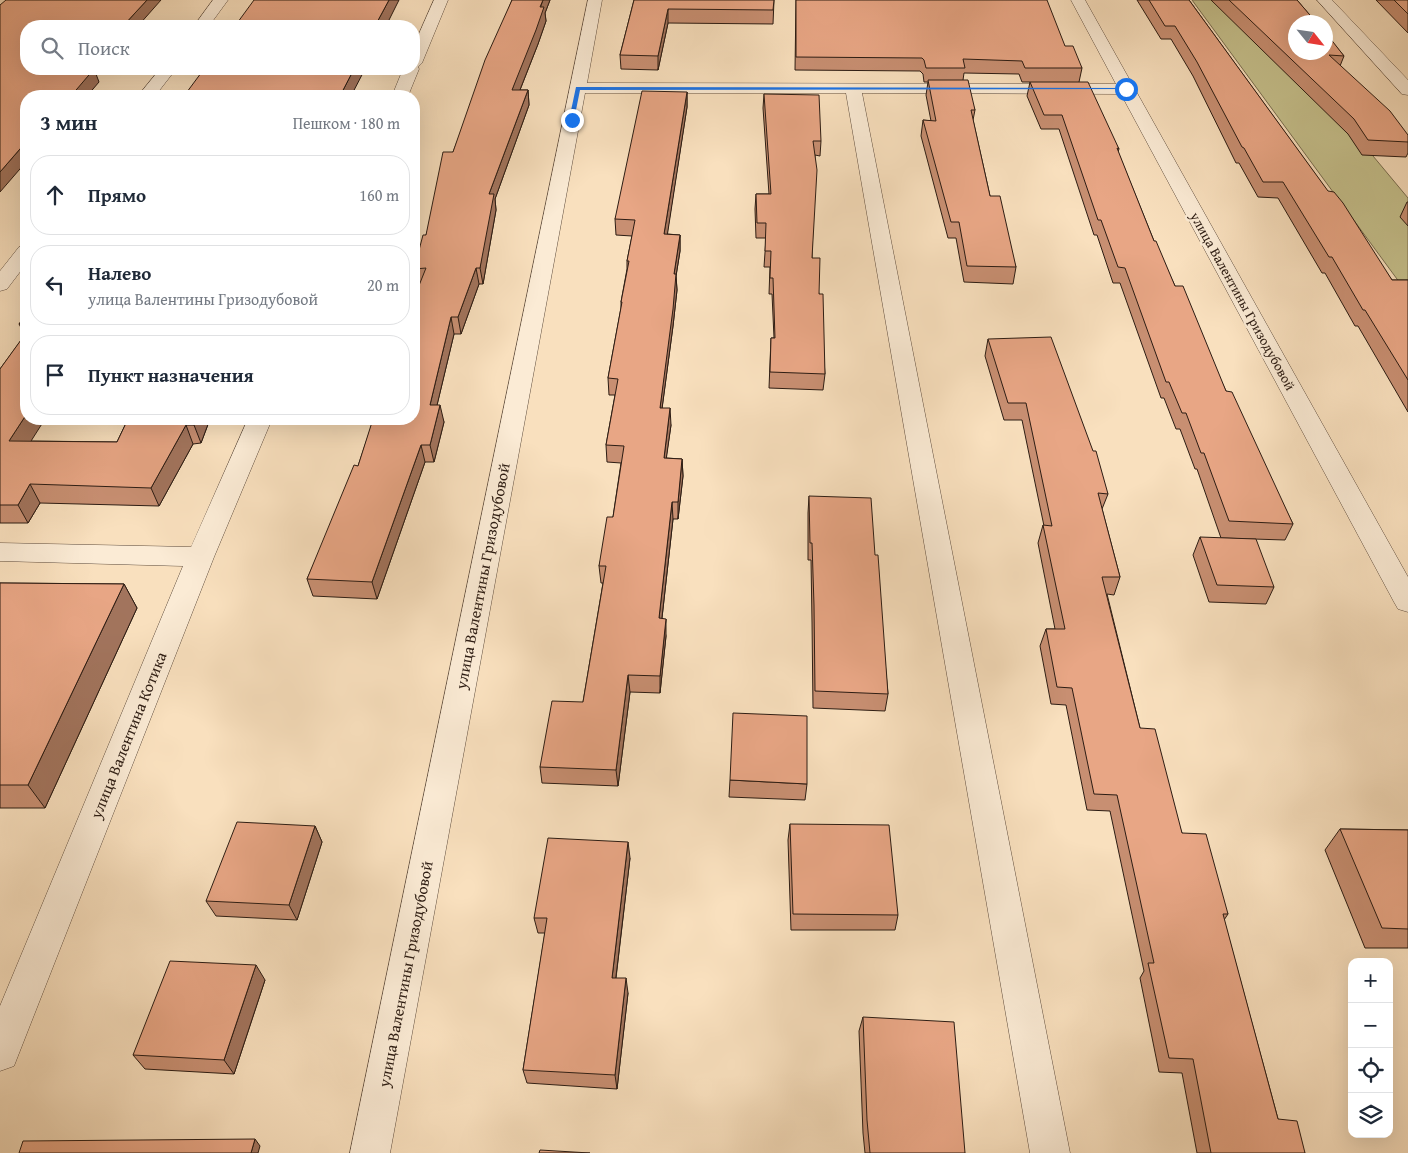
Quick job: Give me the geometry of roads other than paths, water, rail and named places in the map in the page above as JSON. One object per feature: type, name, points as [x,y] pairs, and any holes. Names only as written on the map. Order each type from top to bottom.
[{"type":"street","points":[[205,20],[221,0]]},
{"type":"street","points":[[420,49],[441,0]]},
{"type":"street","name":"улица Валентины Гризодубовой","points":[[370,1153],[595,0]]},
{"type":"street","name":"улица Валентины Гризодубовой","points":[[1078,0],[1408,602]]},
{"type":"street","points":[[1324,0],[1408,90]]},
{"type":"street","points":[[151,90],[163,75]]},
{"type":"street","points":[[402,90],[409,75]]},
{"type":"street","points":[[578,88],[1126,89]]},
{"type":"street","points":[[853,88],[1050,1153]]},
{"type":"street","points":[[0,285],[20,259]]},
{"type":"street","name":"улица Валентина Котика","points":[[0,1052],[200,557],[257,425]]},
{"type":"street","points":[[0,552],[200,557]]}]
